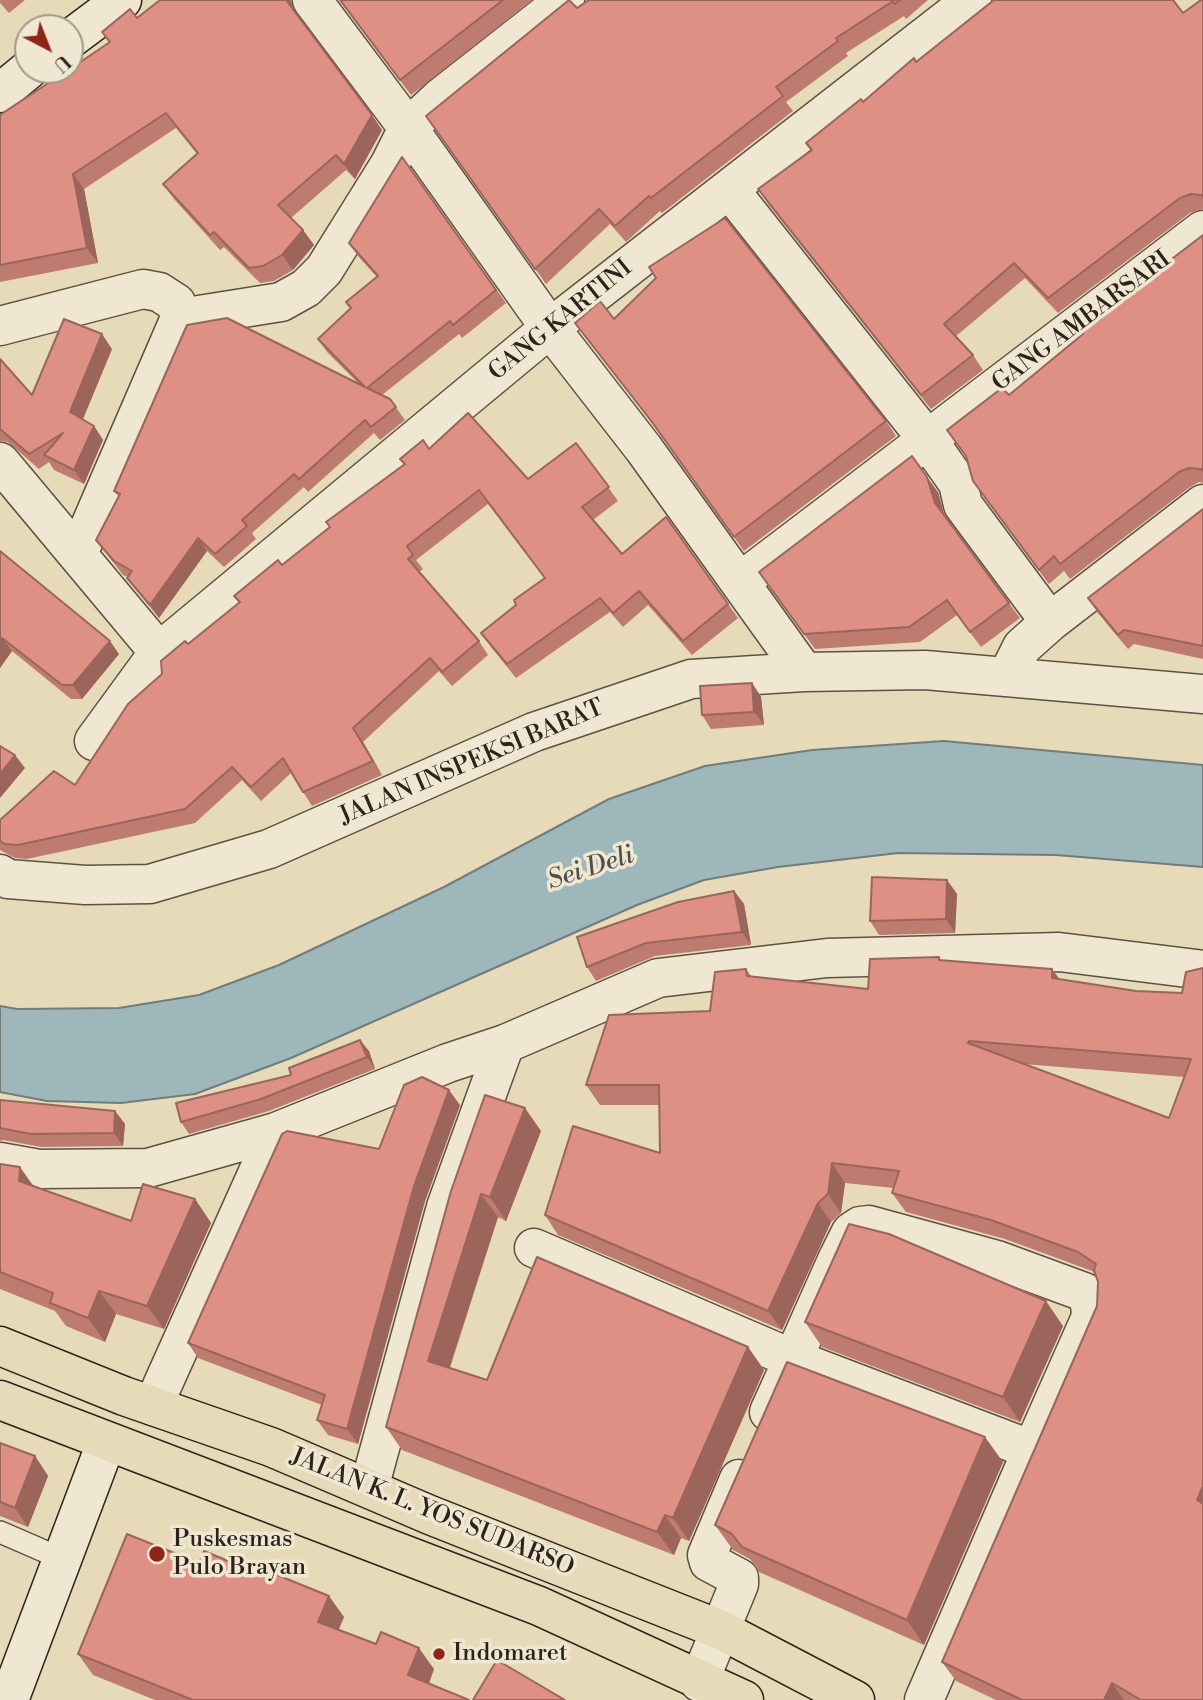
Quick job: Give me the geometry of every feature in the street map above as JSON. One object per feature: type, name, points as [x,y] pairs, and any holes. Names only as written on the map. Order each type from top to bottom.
[{"type":"main road","name":"JALAN K. L. YOS SUDARSO","points":[[0,1346],[139,1401],[271,1447],[721,1630],[850,1699]]},
{"type":"main road","name":"JALAN K. L. YOS SUDARSO","points":[[0,1400],[106,1443],[539,1606],[699,1682],[744,1700]]},
{"type":"main road","points":[[106,1443],[139,1401]]},
{"type":"street","points":[[84,28],[122,0]]},
{"type":"street","points":[[312,0],[408,128],[550,328],[644,449],[804,672]]},
{"type":"street","points":[[180,318],[281,302],[306,288],[324,270],[390,164],[408,128],[440,97],[565,0]]},
{"type":"street","name":"GANG KARTINI","points":[[94,741],[159,652],[550,328],[972,0]]},
{"type":"street","points":[[0,93],[14,82]]},
{"type":"street","points":[[729,189],[927,439],[958,483],[963,505],[1050,622]]},
{"type":"street","name":"GANG AMBARSARI","points":[[740,582],[1203,230]]},
{"type":"street","points":[[0,326],[143,289],[159,292],[176,303],[180,318],[78,554]]},
{"type":"street","points":[[5,480],[78,554],[159,652]]},
{"type":"street","points":[[1008,675],[1023,647],[1050,622],[1203,504]]},
{"type":"street","name":"JALAN INSPEKSI BARAT","points":[[0,874],[8,879],[85,885],[150,884],[270,849],[534,732],[691,679],[804,672],[925,670],[1008,675],[1203,694]]},
{"type":"street","points":[[0,1162],[39,1169],[148,1168],[276,1132],[448,1063],[505,1044],[658,978],[827,958],[1059,953],[1203,970]]},
{"type":"street","points":[[369,1488],[446,1207],[505,1044]]},
{"type":"street","points":[[139,1401],[276,1132]]},
{"type":"street","points":[[699,1682],[739,1578],[709,1562],[706,1555],[851,1232],[869,1224],[997,1260],[1084,1292],[1090,1303],[1091,1317],[924,1700]]},
{"type":"street","points":[[534,1248],[793,1359],[1032,1450]]},
{"type":"street","points":[[17,1697],[60,1558],[106,1443]]},
{"type":"lane","points":[[0,1532],[60,1558]]},
{"type":"water","name":"Sei Deli","points":[[944,741],[1203,765],[1203,867],[1056,855],[898,853],[778,867],[704,880],[637,905],[291,1058],[195,1094],[121,1103],[47,1101],[0,1092],[0,1006],[17,1009],[119,1008],[199,995],[279,965],[444,887],[609,799],[705,766],[812,750]]},
{"type":"building","points":[[160,0],[286,0],[372,115],[344,164],[336,155],[278,205],[303,230],[282,255],[263,266],[249,268],[214,232],[210,235],[163,184],[198,153],[166,113],[73,174],[87,248],[0,265],[0,115],[47,84],[84,84],[84,60],[110,42],[102,32],[130,9],[137,18]]},
{"type":"building","points":[[340,0],[503,0],[400,80]]},
{"type":"building","points":[[569,0],[577,8],[589,0],[900,0],[895,4],[893,1],[836,38],[838,41],[776,87],[783,96],[651,198],[649,196],[615,226],[599,209],[535,269],[426,116]]},
{"type":"building","points":[[994,0],[1173,0],[1183,13],[1203,0],[1203,197],[1191,194],[1180,198],[1048,298],[1014,263],[944,324],[973,355],[921,395],[758,189],[812,150],[806,143],[861,99],[863,102],[914,58],[916,62]]},
{"type":"building","points":[[402,157],[496,290],[453,325],[450,321],[367,388],[390,399],[396,407],[371,427],[365,420],[299,479],[294,474],[242,520],[247,526],[215,554],[198,538],[150,605],[127,578],[132,571],[114,561],[96,540],[120,494],[114,491],[187,325],[227,318],[365,387],[318,339],[351,308],[346,302],[378,276],[349,243]]},
{"type":"building","points":[[725,218],[886,421],[734,537],[652,422],[575,323],[600,301],[614,319],[656,278],[649,267]]},
{"type":"building","points":[[1203,235],[1203,471],[1189,468],[1179,472],[1060,564],[1054,556],[1039,570],[973,481],[966,456],[947,430],[1002,388],[1009,395],[1083,334],[1079,330]]},
{"type":"building","points":[[64,319],[102,334],[70,412],[94,426],[74,470],[44,455],[63,433],[29,454],[0,429],[0,359],[32,395]]},
{"type":"building","points":[[468,413],[528,479],[576,443],[609,487],[582,507],[622,554],[666,517],[728,604],[683,641],[639,591],[613,613],[600,598],[507,664],[481,633],[516,605],[514,600],[545,578],[479,490],[407,546],[413,555],[408,559],[479,641],[442,672],[430,658],[353,728],[373,761],[303,792],[283,758],[251,787],[232,767],[185,809],[18,845],[0,841],[0,820],[54,771],[75,785],[128,704],[162,674],[161,661],[185,641],[188,644],[240,602],[234,596],[278,560],[282,565],[330,527],[326,522],[405,464],[400,459],[423,440],[429,449]]},
{"type":"building","points":[[912,456],[927,477],[935,503],[1009,603],[970,632],[947,600],[909,627],[804,634],[759,572]]},
{"type":"building","points":[[1203,509],[1203,646],[1124,630],[1118,635],[1088,598]]},
{"type":"building","points":[[0,551],[110,641],[73,685],[62,685],[2,638],[0,642]]},
{"type":"building","points":[[752,683],[754,712],[702,715],[700,686]]},
{"type":"building","points":[[0,746],[15,755],[0,774]]},
{"type":"building","points":[[872,877],[947,880],[946,919],[870,921]]},
{"type":"building","points":[[734,891],[742,932],[646,943],[587,967],[577,937],[678,902]]},
{"type":"building","points":[[939,957],[939,960],[1052,969],[1052,978],[1136,991],[1182,993],[1186,972],[1203,968],[1203,1486],[1197,1500],[1203,1504],[1203,1700],[1141,1700],[1112,1683],[1104,1700],[1022,1700],[942,1662],[1097,1306],[1098,1282],[1094,1270],[1096,1264],[1078,1252],[991,1220],[892,1193],[899,1171],[832,1163],[828,1194],[818,1203],[768,1311],[545,1215],[573,1126],[660,1153],[659,1085],[586,1085],[609,1015],[710,1011],[715,972],[746,969],[747,976],[868,989],[870,959]],"holes":[[[969,1041],[1191,1059],[1169,1118],[968,1043]]]},
{"type":"building","points":[[360,1040],[367,1057],[261,1099],[181,1122],[176,1103],[291,1075],[289,1068]]},
{"type":"building","points":[[422,1077],[449,1090],[414,1186],[347,1429],[317,1420],[325,1395],[188,1343],[282,1134],[287,1131],[379,1149],[404,1085]]},
{"type":"building","points":[[485,1095],[525,1108],[490,1197],[481,1194],[428,1361],[487,1380],[537,1257],[748,1347],[673,1518],[665,1515],[657,1532],[386,1427],[451,1191]]},
{"type":"building","points":[[0,1100],[115,1111],[114,1133],[31,1134],[0,1128]]},
{"type":"building","points":[[0,1164],[20,1167],[19,1181],[131,1221],[143,1184],[195,1199],[147,1306],[99,1291],[88,1318],[50,1303],[53,1293],[0,1272]]},
{"type":"building","points":[[849,1224],[889,1234],[1046,1301],[1003,1397],[805,1322]]},
{"type":"building","points":[[787,1362],[985,1437],[907,1620],[742,1547],[732,1534],[715,1525]]},
{"type":"building","points":[[0,1443],[35,1456],[15,1508],[0,1502]]},
{"type":"building","points":[[127,1534],[199,1563],[204,1551],[238,1565],[240,1560],[329,1596],[318,1622],[376,1644],[381,1632],[419,1648],[408,1675],[469,1700],[193,1700],[78,1654]]},
{"type":"building","points":[[497,1660],[565,1700],[473,1700]]},
{"type":"place","name":"Puskesmas Pulo Brayan","points":[[157,1554]]},
{"type":"place","name":"Indomaret","points":[[439,1654]]}]
